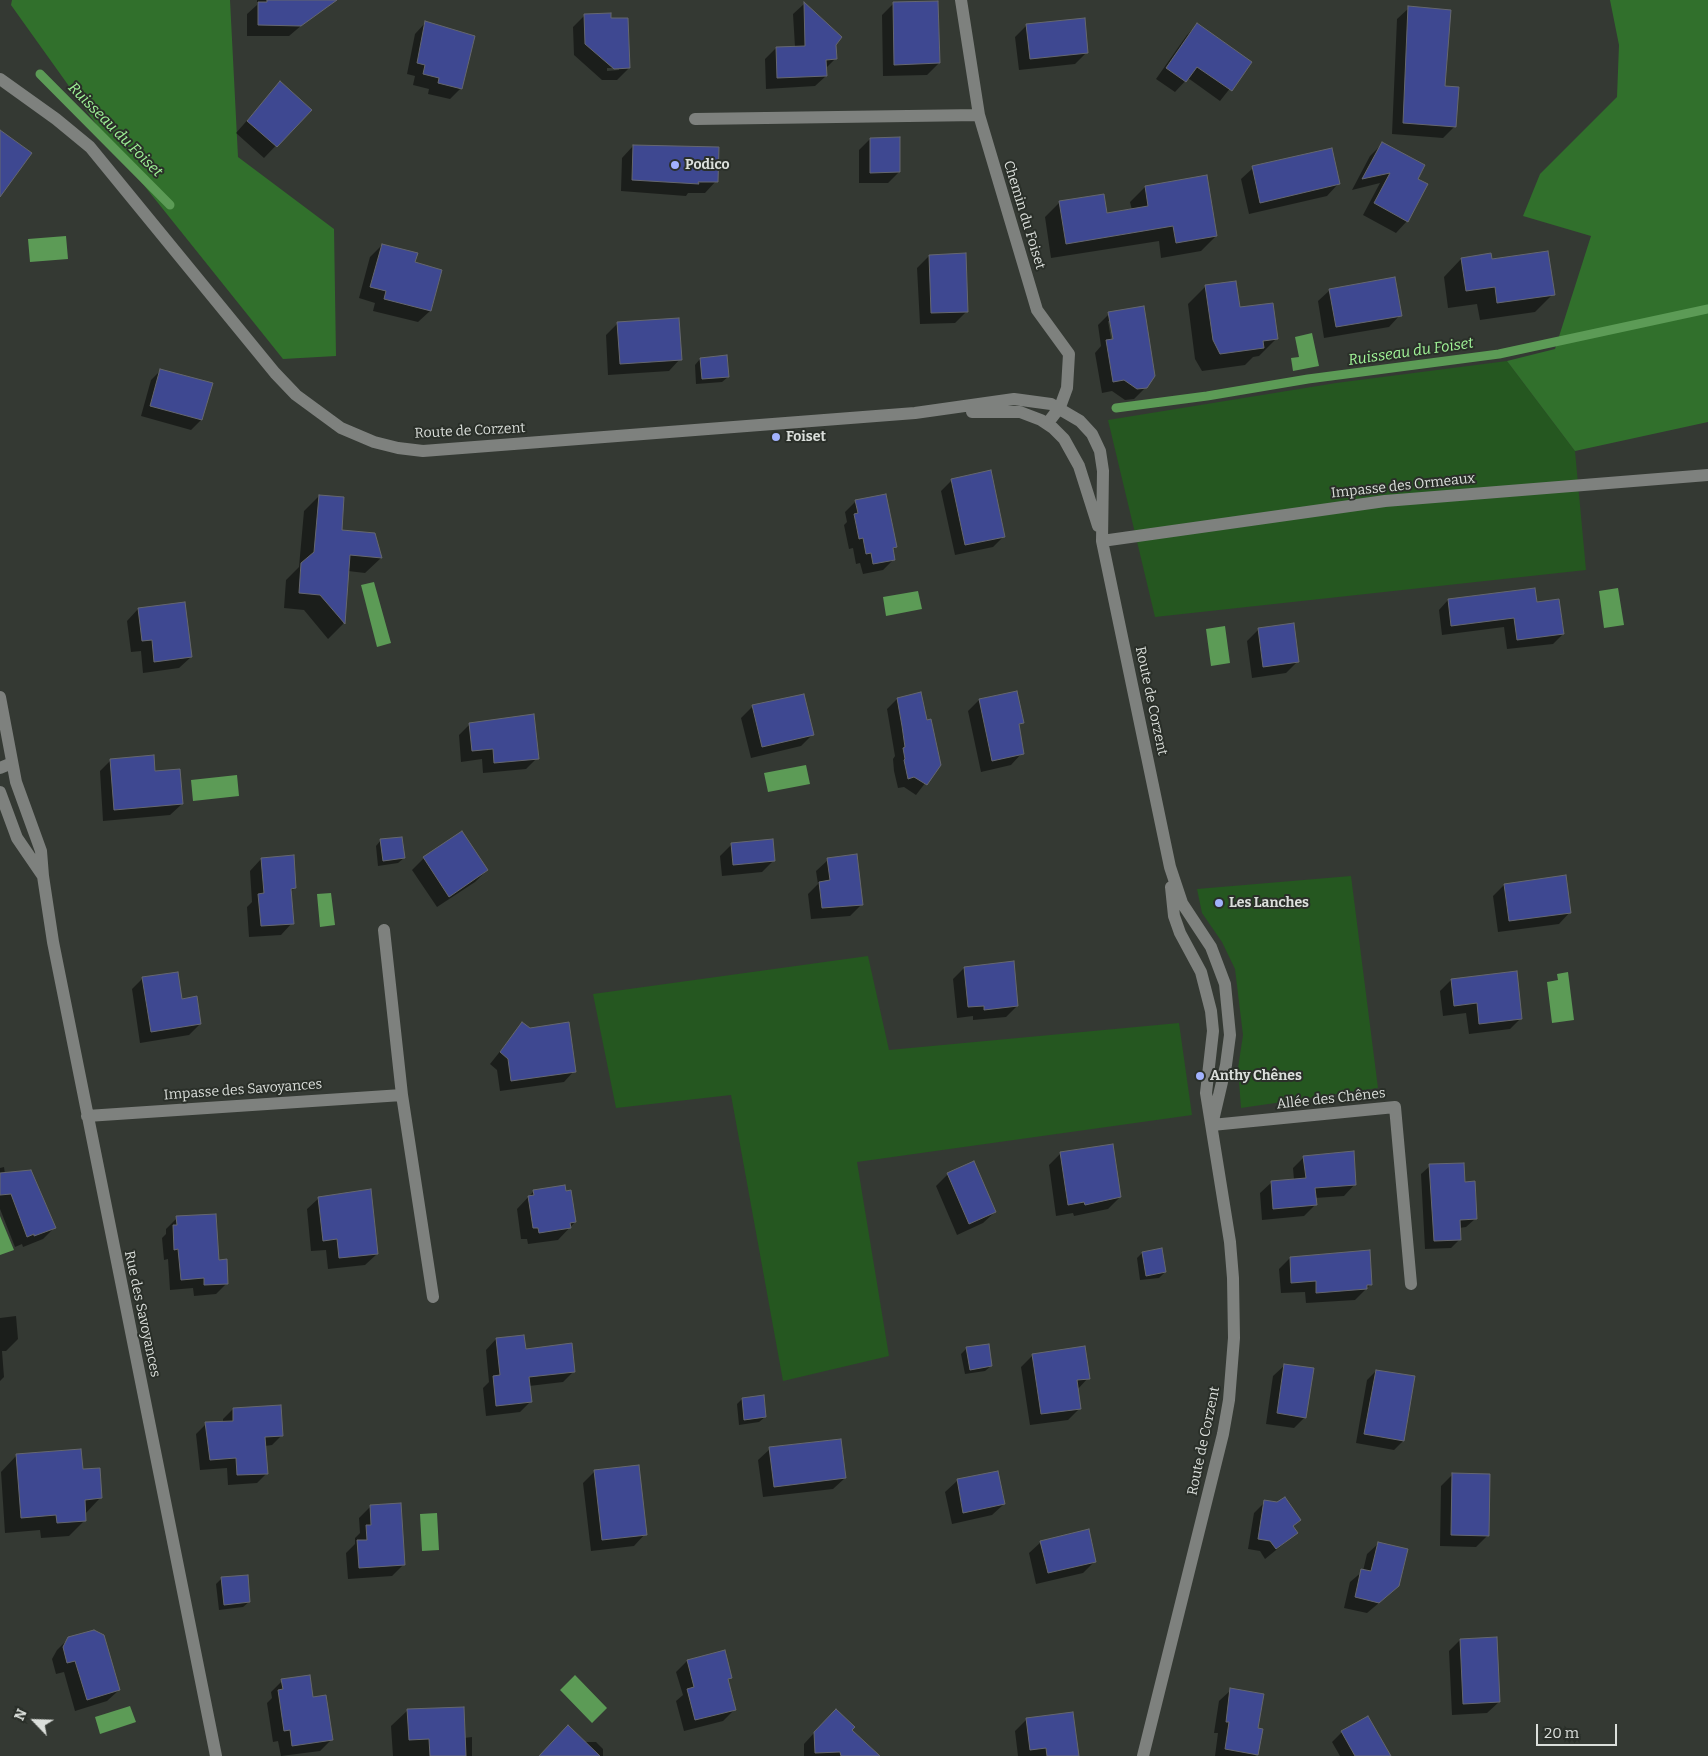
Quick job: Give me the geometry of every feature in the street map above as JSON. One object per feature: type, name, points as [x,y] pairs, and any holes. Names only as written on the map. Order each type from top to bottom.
[{"type":"street","name":"Chemin du Foiset","points":[[961,0],[979,115],[1037,310],[1069,354],[1068,380],[1060,407],[1047,424]]},
{"type":"street","name":"Route de Corzent","points":[[0,79],[56,119],[90,147],[296,395],[329,421],[361,437],[393,447],[423,451],[915,413],[1014,400],[1041,401],[1060,407],[1086,427],[1100,451],[1103,471],[1102,541]]},
{"type":"street","points":[[695,119],[979,115]]},
{"type":"street","name":"Route de Corzent","points":[[915,413],[1020,412],[1047,424],[1064,439],[1079,466],[1102,541],[1170,867],[1182,904],[1211,948],[1225,984],[1229,1044],[1212,1125]]},
{"type":"street","name":"Impasse des Ormeaux","points":[[1102,541],[1385,501],[1708,475]]},
{"type":"street","name":"Rue des Savoyances","points":[[0,697],[6,766],[40,845],[42,876],[52,942],[216,1756]]},
{"type":"street","name":"Rue des Savoyances","points":[[0,792],[4,815],[42,876]]},
{"type":"street","points":[[4,815],[27,812]]},
{"type":"street","name":"Route de Corzent","points":[[1143,1756],[1222,1442],[1229,1400],[1234,1338],[1233,1278],[1206,1093],[1213,1031],[1211,1011],[1200,972],[1180,933],[1174,916],[1170,867]]},
{"type":"street","points":[[384,930],[402,1095],[433,1297]]},
{"type":"street","name":"Impasse des Savoyances","points":[[87,1116],[402,1095]]},
{"type":"street","name":"Allée des Chênes","points":[[1212,1125],[1395,1108],[1411,1284]]},
{"type":"shaded area","points":[[12,0],[230,0],[238,157],[334,229],[336,356],[283,359],[106,138],[11,5]]},
{"type":"shaded area","points":[[1610,0],[1708,0],[1708,422],[1575,451],[1507,361],[1555,349],[1591,236],[1523,216],[1540,174],[1617,97],[1619,45]]},
{"type":"shaded area","points":[[66,236],[68,259],[30,262],[28,239]]},
{"type":"shaded area","points":[[1312,333],[1319,366],[1293,371],[1291,358],[1299,357],[1295,337]]},
{"type":"shaded area","points":[[1507,361],[1575,451],[1586,570],[1155,617],[1108,420],[1336,383]]},
{"type":"shaded area","points":[[374,582],[391,643],[377,647],[361,585]]},
{"type":"shaded area","points":[[1618,588],[1624,625],[1604,628],[1599,591]]},
{"type":"shaded area","points":[[918,591],[922,609],[886,616],[883,597]]},
{"type":"shaded area","points":[[1225,626],[1230,663],[1211,666],[1206,629]]},
{"type":"shaded area","points":[[806,765],[810,784],[768,792],[764,773]]},
{"type":"shaded area","points":[[237,775],[239,796],[193,801],[191,780]]},
{"type":"shaded area","points":[[1351,876],[1378,1088],[1241,1108],[1238,1068],[1243,1035],[1235,969],[1222,942],[1202,913],[1197,889]]},
{"type":"shaded area","points":[[331,893],[335,925],[320,927],[317,894]]},
{"type":"shaded area","points":[[868,956],[889,1050],[1179,1023],[1192,1115],[857,1162],[889,1356],[783,1381],[731,1095],[616,1108],[593,994]]},
{"type":"shaded area","points":[[1568,972],[1574,1020],[1552,1023],[1547,982],[1558,980],[1557,974]]},
{"type":"shaded area","points":[[0,1216],[14,1250],[0,1255]]},
{"type":"shaded area","points":[[437,1513],[439,1550],[422,1551],[420,1514]]},
{"type":"shaded area","points":[[575,1675],[607,1708],[592,1723],[560,1690]]},
{"type":"shaded area","points":[[130,1706],[136,1722],[100,1734],[95,1717]]},
{"type":"building","points":[[267,0],[337,0],[301,26],[258,25],[258,2],[267,2]]},
{"type":"building","points":[[938,1],[940,63],[894,65],[893,2]]},
{"type":"building","points":[[804,2],[842,37],[836,45],[837,59],[826,60],[827,76],[777,78],[776,47],[805,46]]},
{"type":"building","points":[[1408,6],[1451,10],[1445,86],[1459,87],[1456,127],[1403,123]]},
{"type":"building","points":[[611,13],[611,18],[628,18],[630,68],[614,69],[585,44],[584,14]]},
{"type":"building","points":[[1085,18],[1088,53],[1030,59],[1026,24]]},
{"type":"building","points":[[425,21],[475,36],[462,89],[438,83],[439,78],[423,74],[425,65],[417,63]]},
{"type":"building","points":[[1197,23],[1252,62],[1232,91],[1197,67],[1186,82],[1166,68]]},
{"type":"building","points":[[280,81],[312,110],[277,147],[247,121]]},
{"type":"building","points":[[0,130],[32,153],[0,197]]},
{"type":"building","points":[[900,137],[900,172],[870,173],[870,138]]},
{"type":"building","points":[[1382,142],[1425,165],[1418,179],[1428,184],[1408,222],[1374,203],[1390,173],[1362,179]]},
{"type":"building","name":"Podico","points":[[633,145],[719,147],[718,182],[698,182],[699,184],[632,180]]},
{"type":"building","points":[[1332,148],[1340,184],[1260,203],[1252,166]]},
{"type":"building","points":[[1207,175],[1217,236],[1176,243],[1173,226],[1066,244],[1059,201],[1104,194],[1107,213],[1148,206],[1145,186]]},
{"type":"building","points":[[382,244],[418,253],[415,262],[442,270],[431,311],[384,299],[386,291],[370,287]]},
{"type":"building","points":[[1548,251],[1555,295],[1497,303],[1495,287],[1466,291],[1461,258],[1491,253],[1492,259]]},
{"type":"building","points":[[966,253],[968,312],[931,313],[929,255]]},
{"type":"building","points":[[1395,277],[1402,316],[1336,327],[1329,289]]},
{"type":"building","points":[[1236,281],[1240,307],[1273,303],[1278,339],[1263,341],[1264,348],[1220,354],[1213,340],[1205,285]]},
{"type":"building","points":[[1144,306],[1155,376],[1147,388],[1137,389],[1124,380],[1113,382],[1106,340],[1113,339],[1108,312]]},
{"type":"building","points":[[679,318],[682,360],[620,364],[617,322]]},
{"type":"building","points":[[727,355],[729,377],[702,379],[700,358]]},
{"type":"building","points":[[160,369],[213,383],[202,420],[150,406]]},
{"type":"building","points":[[991,470],[1005,537],[965,545],[951,479]]},
{"type":"building","points":[[886,494],[897,547],[893,548],[895,560],[873,564],[871,553],[866,554],[863,538],[859,539],[854,514],[858,513],[855,500]]},
{"type":"building","points":[[319,495],[344,497],[342,530],[375,533],[382,558],[350,555],[345,624],[320,595],[299,593],[301,563],[314,552]]},
{"type":"building","points":[[1535,588],[1537,602],[1559,599],[1564,634],[1517,640],[1514,618],[1451,626],[1448,599]]},
{"type":"building","points":[[185,602],[192,657],[154,662],[152,640],[142,641],[138,608]]},
{"type":"building","points":[[1294,623],[1299,662],[1263,667],[1258,628]]},
{"type":"building","points":[[1017,691],[1024,723],[1019,724],[1024,754],[992,761],[979,699]]},
{"type":"building","points":[[921,692],[927,720],[931,719],[941,765],[927,785],[914,777],[908,779],[897,698]]},
{"type":"building","points":[[804,694],[814,735],[762,747],[752,705]]},
{"type":"building","points":[[534,714],[539,759],[494,763],[493,749],[472,751],[469,723]]},
{"type":"building","points":[[154,755],[155,771],[180,769],[183,804],[114,810],[110,759]]},
{"type":"building","points":[[462,831],[488,870],[449,897],[423,857]]},
{"type":"building","points":[[402,837],[405,858],[383,861],[380,839]]},
{"type":"building","points":[[773,839],[775,861],[733,865],[731,843]]},
{"type":"building","points":[[857,854],[863,905],[822,908],[819,882],[830,880],[827,858]]},
{"type":"building","points":[[294,855],[296,888],[291,889],[294,924],[261,926],[258,894],[264,893],[261,858]]},
{"type":"building","points":[[1566,875],[1571,913],[1509,921],[1504,884]]},
{"type":"building","points":[[1014,961],[1018,1006],[984,1010],[984,1006],[968,1007],[964,967]]},
{"type":"building","points":[[1517,971],[1522,1019],[1479,1024],[1477,1003],[1454,1006],[1451,979]]},
{"type":"building","points":[[178,972],[182,999],[197,996],[201,1024],[151,1032],[142,977]]},
{"type":"building","points":[[522,1022],[530,1028],[569,1022],[576,1072],[511,1081],[508,1059],[500,1052]]},
{"type":"building","points":[[1113,1144],[1121,1197],[1085,1205],[1084,1202],[1068,1205],[1060,1152]]},
{"type":"building","points":[[1354,1151],[1356,1185],[1315,1188],[1317,1205],[1273,1209],[1271,1181],[1306,1178],[1303,1156]]},
{"type":"building","points":[[974,1161],[996,1212],[969,1224],[947,1173]]},
{"type":"building","points":[[1464,1163],[1465,1182],[1475,1181],[1477,1219],[1460,1220],[1461,1240],[1434,1241],[1429,1164]]},
{"type":"building","points":[[31,1170],[56,1228],[27,1237],[11,1194],[0,1195],[0,1173]]},
{"type":"building","points":[[565,1185],[566,1191],[571,1190],[576,1222],[570,1223],[571,1228],[539,1233],[538,1228],[533,1228],[528,1196],[534,1195],[533,1190]]},
{"type":"building","points":[[371,1189],[378,1254],[339,1258],[337,1239],[323,1241],[318,1197]]},
{"type":"building","points":[[216,1214],[219,1260],[227,1259],[228,1284],[204,1285],[204,1278],[181,1280],[178,1249],[174,1250],[173,1225],[177,1225],[176,1216]]},
{"type":"building","points":[[1162,1248],[1166,1272],[1146,1276],[1142,1252]]},
{"type":"building","points":[[1370,1250],[1372,1285],[1367,1285],[1367,1289],[1316,1293],[1316,1281],[1291,1283],[1290,1257]]},
{"type":"building","points":[[524,1335],[526,1349],[572,1343],[575,1372],[529,1377],[532,1402],[496,1406],[493,1376],[500,1375],[496,1338]]},
{"type":"building","points":[[989,1344],[992,1366],[970,1370],[966,1347]]},
{"type":"building","points":[[1085,1346],[1090,1379],[1077,1380],[1081,1409],[1041,1414],[1032,1354]]},
{"type":"building","points":[[1284,1364],[1314,1368],[1306,1418],[1277,1413]]},
{"type":"building","points":[[1376,1370],[1415,1376],[1404,1441],[1364,1434]]},
{"type":"building","points":[[764,1395],[766,1417],[744,1420],[742,1398]]},
{"type":"building","points":[[281,1405],[283,1436],[265,1437],[268,1474],[237,1475],[236,1458],[210,1460],[205,1422],[233,1421],[233,1408]]},
{"type":"building","points":[[841,1439],[846,1478],[774,1487],[769,1447]]},
{"type":"building","points":[[81,1449],[83,1469],[100,1468],[102,1498],[85,1500],[86,1521],[57,1523],[56,1515],[21,1518],[16,1454]]},
{"type":"building","points":[[639,1465],[647,1535],[602,1540],[594,1470]]},
{"type":"building","points":[[998,1471],[1005,1504],[963,1513],[957,1479]]},
{"type":"building","points":[[1452,1473],[1490,1474],[1489,1536],[1451,1535]]},
{"type":"building","points":[[1285,1497],[1301,1520],[1293,1526],[1298,1533],[1276,1549],[1270,1541],[1258,1539],[1264,1500],[1277,1502]]},
{"type":"building","points":[[401,1503],[405,1565],[359,1568],[357,1540],[367,1540],[366,1525],[371,1525],[370,1505]]},
{"type":"building","points":[[1089,1529],[1096,1562],[1048,1573],[1040,1541]]},
{"type":"building","points":[[1378,1542],[1408,1549],[1399,1586],[1379,1603],[1355,1597],[1361,1569],[1371,1571]]},
{"type":"building","points":[[248,1575],[250,1602],[224,1605],[221,1577]]},
{"type":"building","points":[[94,1630],[104,1635],[120,1690],[87,1700],[75,1661],[67,1663],[63,1647],[68,1637]]},
{"type":"building","points":[[1497,1637],[1500,1702],[1463,1704],[1460,1639]]},
{"type":"building","points":[[725,1650],[732,1678],[728,1679],[736,1710],[695,1720],[687,1689],[694,1687],[687,1660]]},
{"type":"building","points":[[310,1675],[313,1697],[326,1695],[333,1740],[292,1746],[290,1730],[284,1731],[278,1690],[283,1689],[281,1679]]},
{"type":"building","points":[[1230,1688],[1264,1694],[1258,1728],[1263,1729],[1258,1755],[1225,1749],[1229,1722],[1226,1722]]},
{"type":"building","points":[[464,1707],[466,1756],[430,1756],[429,1739],[409,1740],[407,1709]]},
{"type":"building","points":[[836,1709],[855,1727],[852,1730],[880,1756],[841,1756],[840,1752],[815,1753],[814,1732]]},
{"type":"building","points":[[1073,1712],[1079,1756],[1047,1756],[1046,1748],[1030,1750],[1026,1718]]},
{"type":"building","points":[[1368,1716],[1391,1756],[1355,1756],[1341,1731]]},
{"type":"building","points":[[568,1725],[600,1756],[539,1756]]},
{"type":"waterway","name":"Ruisseau du Foiset","points":[[40,74],[170,205]]},
{"type":"waterway","name":"Ruisseau du Foiset","points":[[1116,408],[1207,396],[1308,379],[1499,354],[1708,309]]},
{"type":"place","name":"Podico","points":[[675,165]]},
{"type":"place","name":"Foiset","points":[[776,437]]},
{"type":"place","name":"Les Lanches","points":[[1219,903]]},
{"type":"place","name":"Anthy Chênes","points":[[1200,1076]]}]
